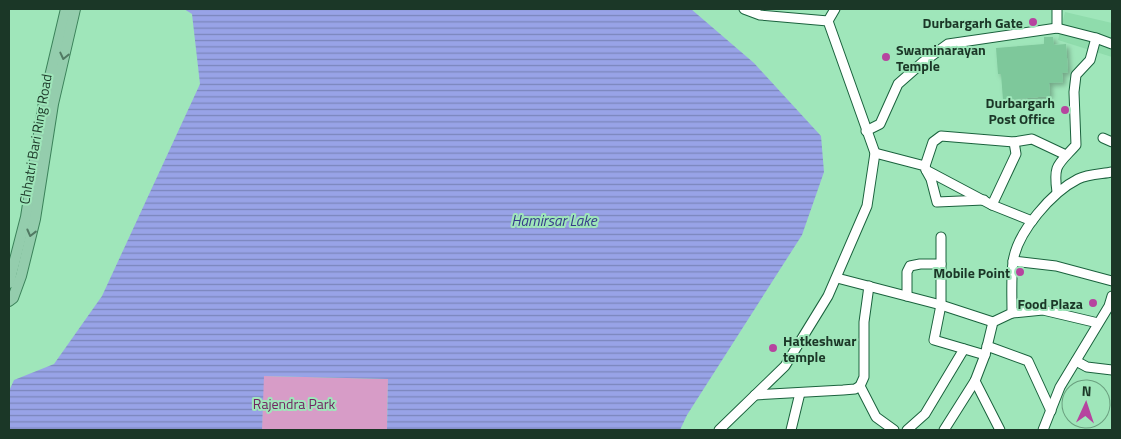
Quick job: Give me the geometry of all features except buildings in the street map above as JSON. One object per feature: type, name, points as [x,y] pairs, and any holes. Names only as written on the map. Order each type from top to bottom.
[{"type":"main road","name":"Chhatri Bari Ring Road","points":[[9,283],[26,217],[44,102],[66,9]]},
{"type":"main road","name":"Chhatri Bari Ring Road","points":[[9,301],[13,298],[21,276],[35,219],[53,104],[75,9]]},
{"type":"street","points":[[744,9],[760,15],[801,13],[828,20]]},
{"type":"street","points":[[719,430],[785,366],[837,278],[867,206],[875,153],[828,20],[834,9]]},
{"type":"street","points":[[1057,9],[1057,28]]},
{"type":"street","points":[[866,131],[880,124],[898,84],[923,62],[948,44],[1057,28],[1112,44]]},
{"type":"street","points":[[1057,192],[1055,176],[1057,167],[1076,145],[1074,92],[1076,74],[1090,60],[1096,38]]},
{"type":"street","points":[[984,200],[937,202],[932,180],[926,168],[933,142],[941,136],[1014,142],[1032,139],[1066,155]]},
{"type":"street","points":[[1103,138],[1112,142]]},
{"type":"street","points":[[992,205],[1016,154],[1014,142]]},
{"type":"street","points":[[875,153],[926,168],[992,205],[1032,221]]},
{"type":"street","points":[[1012,313],[1013,261],[1032,221],[1057,192],[1080,178],[1112,172]]},
{"type":"street","points":[[941,237],[941,305],[934,340],[984,355]]},
{"type":"street","points":[[1013,261],[1056,266],[1112,281]]},
{"type":"street","points":[[907,296],[907,272],[910,266],[941,264]]},
{"type":"street","points":[[837,278],[941,305],[993,322],[1012,313],[1043,310],[1098,323]]},
{"type":"street","points":[[755,395],[855,389],[860,386],[864,377],[864,322],[870,286]]},
{"type":"street","points":[[1044,430],[1060,387],[1098,323],[1108,315],[1112,296]]},
{"type":"street","points":[[944,430],[975,381],[993,322]]},
{"type":"street","points":[[987,346],[1028,361],[1051,411]]},
{"type":"street","points":[[907,430],[925,414],[964,349]]},
{"type":"street","points":[[1076,361],[1087,367],[1112,370],[1112,375]]},
{"type":"street","points":[[975,381],[1000,430]]},
{"type":"street","points":[[860,386],[876,416],[894,430]]},
{"type":"street","points":[[791,430],[800,393]]},
{"type":"shaded area","points":[[1065,12],[1112,23],[1112,57],[1058,40]]},
{"type":"green space","name":"Rajendra Park","points":[[263,376],[388,379],[387,430],[262,430]]},
{"type":"water","name":"Hamirsar Lake","points":[[184,9],[691,9],[754,63],[821,136],[824,172],[802,235],[687,415],[680,430],[387,430],[388,379],[264,376],[262,430],[9,430],[9,391],[14,380],[54,364],[102,296],[200,84],[192,14]]},
{"type":"place","name":"Durbargarh Gate","points":[[1033,22]]},
{"type":"place","name":"Swaminarayan Temple","points":[[886,57]]},
{"type":"place","name":"Durbargarh Post Office","points":[[1065,110]]},
{"type":"place","name":"Mobile Point","points":[[1020,272]]},
{"type":"place","name":"Food Plaza","points":[[1093,303]]},
{"type":"place","name":"Hatkeshwar temple","points":[[773,348]]}]
